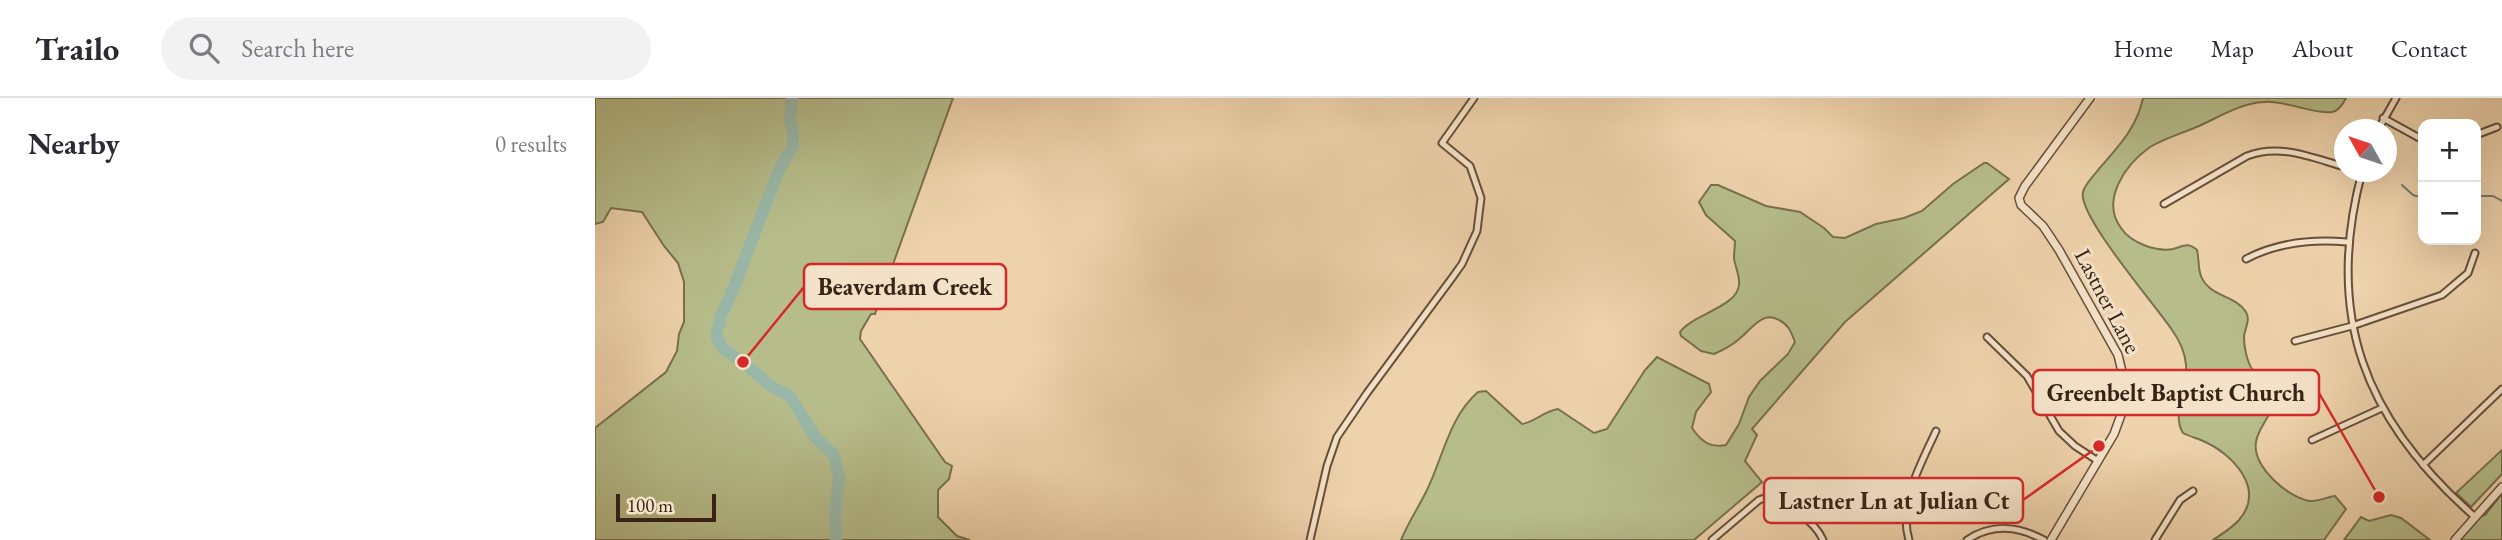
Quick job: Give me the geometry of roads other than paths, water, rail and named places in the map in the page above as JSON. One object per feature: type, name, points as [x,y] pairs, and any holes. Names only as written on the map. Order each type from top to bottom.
[{"type":"street","points":[[1310,540],[1327,466],[1338,437],[1452,278],[1477,231],[1481,198],[1479,187],[1470,166],[1442,143],[1474,98]]},
{"type":"street","name":"Lastner Lane","points":[[2051,540],[2114,434],[2125,404],[2121,363],[2052,238],[2019,202],[2025,186],[2090,98]]},
{"type":"street","points":[[2396,98],[2383,118],[2418,137]]},
{"type":"street","points":[[2481,133],[2497,127]]},
{"type":"street","points":[[2164,204],[2256,153],[2273,150],[2290,152],[2334,164]]},
{"type":"street","points":[[2359,182],[2347,242],[2347,282],[2352,326],[2369,381],[2402,439],[2423,465],[2475,517]]},
{"type":"street","points":[[2246,259],[2295,242],[2347,242]]},
{"type":"street","points":[[2295,341],[2352,326],[2442,295],[2468,272],[2475,253]]},
{"type":"street","points":[[1987,337],[2027,376],[2054,424],[2064,436],[2098,461]]},
{"type":"street","points":[[2423,465],[2502,389]]},
{"type":"street","points":[[2312,440],[2382,408]]},
{"type":"street","points":[[1909,540],[1906,517],[1910,494],[1936,430]]},
{"type":"street","points":[[2455,540],[2502,486]]},
{"type":"street","points":[[2155,540],[2180,500],[2193,491]]},
{"type":"street","points":[[1713,540],[1759,500],[1767,497],[1808,521],[1823,540]]},
{"type":"street","points":[[1967,540],[1979,533],[1998,528],[2021,530],[2044,540]]},
{"type":"waterway","points":[[792,98],[790,121],[793,146],[778,172],[722,313],[716,335],[723,349],[772,387],[790,396],[815,437],[834,455],[839,477],[835,516],[836,540]]},
{"type":"waterway","points":[[2402,185],[2418,196]]},
{"type":"waterway","points":[[2481,196],[2493,196],[2502,201]]},
{"type":"place","name":"Beaverdam Creek","points":[[743,362]]},
{"type":"place","name":"Lastner Ln at Julian Ct","points":[[2099,446]]},
{"type":"place","name":"Greenbelt Baptist Church","points":[[2379,497]]}]
